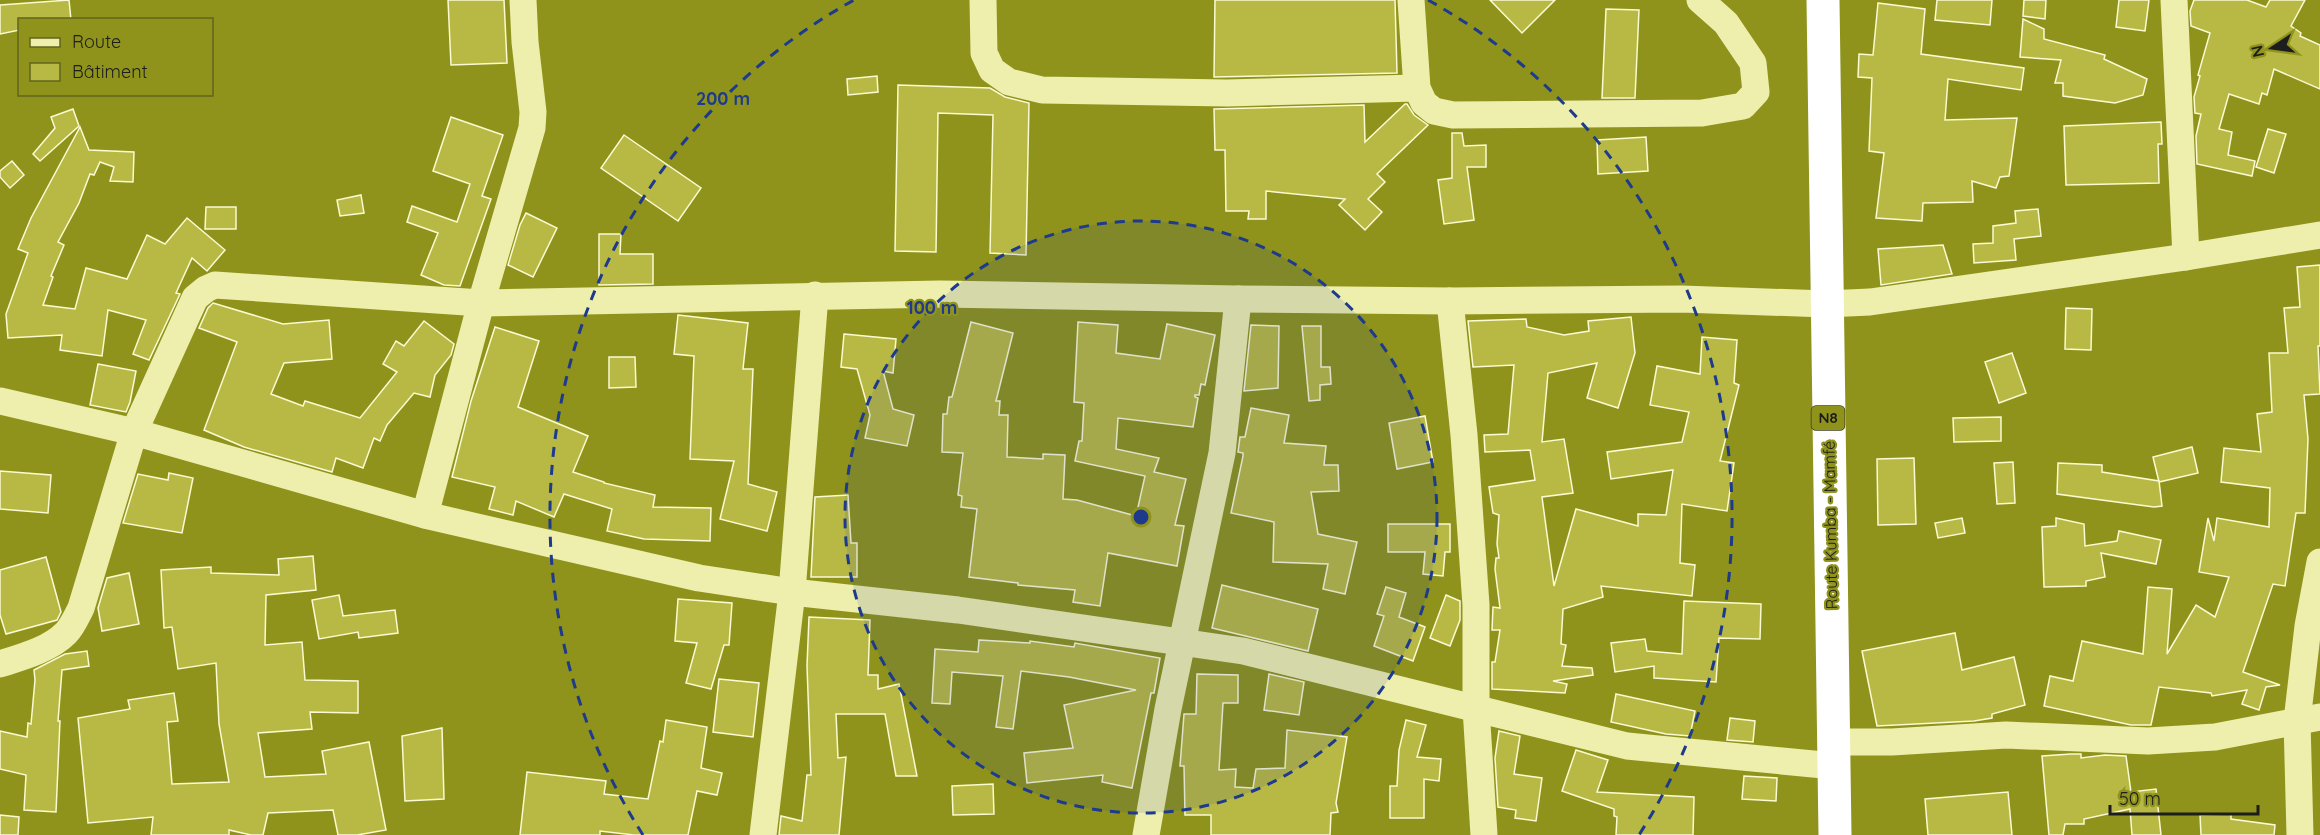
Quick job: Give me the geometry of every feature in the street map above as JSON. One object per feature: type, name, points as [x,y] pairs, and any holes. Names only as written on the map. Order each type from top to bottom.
[{"type":"highway","name":"Route Kumba - Mamfé","points":[[1823,0],[1835,835]]},
{"type":"street","points":[[425,515],[481,303],[532,128],[533,112],[523,0]]},
{"type":"street","points":[[983,0],[984,53],[992,70],[1009,82],[1042,90],[1227,93],[1417,88]]},
{"type":"street","points":[[1411,0],[1417,88],[1424,104],[1434,111],[1453,115],[1702,113],[1743,106],[1756,92],[1754,63],[1726,23],[1700,0]]},
{"type":"street","points":[[2174,0],[2186,257]]},
{"type":"street","points":[[0,664],[47,646],[67,633],[81,608],[134,432],[195,298],[215,285],[481,303],[940,294],[1450,301],[1682,299],[1826,304],[1870,302],[2186,257],[2320,234]]},
{"type":"street","points":[[763,835],[792,592],[815,295]]},
{"type":"street","points":[[1146,835],[1182,642],[1222,453],[1238,299]]},
{"type":"street","points":[[1450,301],[1464,435],[1476,605],[1476,708],[1484,835]]},
{"type":"street","points":[[0,401],[134,432],[425,515],[699,578],[792,592],[958,610],[1243,651],[1627,746],[1834,754],[1892,742],[2006,735],[2148,741],[2215,737],[2308,719]]},
{"type":"street","points":[[2300,835],[2308,719],[2308,626],[2320,562]]},
{"type":"building","points":[[69,0],[71,18],[18,18],[18,30],[0,34],[0,5]]},
{"type":"building","points":[[448,0],[504,0],[507,63],[451,65]]},
{"type":"building","points":[[1215,0],[1395,0],[1397,73],[1214,77]]},
{"type":"building","points":[[1490,0],[1555,0],[1522,33]]},
{"type":"building","points":[[1937,0],[1992,0],[1990,25],[1935,20]]},
{"type":"building","points":[[2024,0],[2046,0],[2045,19],[2023,16]]},
{"type":"building","points":[[2119,0],[2149,0],[2145,31],[2116,27]]},
{"type":"building","points":[[2194,0],[2247,0],[2266,7],[2270,0],[2305,0],[2291,26],[2301,33],[2300,36],[2320,45],[2320,89],[2274,69],[2267,95],[2262,93],[2259,104],[2229,94],[2219,129],[2232,132],[2228,155],[2255,161],[2252,176],[2197,164],[2196,136],[2201,114],[2195,113],[2194,97],[2210,33],[2191,26],[2190,11]]},
{"type":"building","points":[[1878,3],[1925,9],[1921,54],[2024,68],[2021,90],[1948,79],[1945,120],[2017,118],[2009,176],[2000,177],[1996,188],[1972,181],[1973,202],[1923,203],[1922,221],[1876,218],[1884,153],[1869,151],[1872,78],[1858,77],[1859,54],[1873,55]]},
{"type":"building","points":[[1606,9],[1639,10],[1635,98],[1602,98]]},
{"type":"building","points":[[2023,19],[2044,29],[2044,39],[2105,55],[2104,59],[2147,79],[2143,95],[2115,103],[2063,96],[2063,83],[2055,83],[2061,60],[2020,57]]},
{"type":"building","points":[[877,76],[878,92],[848,95],[847,79]]},
{"type":"building","points":[[898,85],[990,88],[1005,97],[1029,103],[1026,255],[990,253],[993,115],[938,113],[936,252],[895,251]]},
{"type":"building","points":[[1405,104],[1414,115],[1428,125],[1377,174],[1385,182],[1368,199],[1382,212],[1365,230],[1339,205],[1345,199],[1266,191],[1266,219],[1248,219],[1249,211],[1226,211],[1225,150],[1215,150],[1214,109],[1364,105],[1365,142]]},
{"type":"building","points":[[73,109],[79,126],[40,161],[33,154],[55,128],[51,117]]},
{"type":"building","points":[[451,117],[503,135],[482,196],[491,199],[460,286],[444,285],[421,275],[438,233],[407,222],[412,206],[457,222],[470,184],[433,171]]},
{"type":"building","points":[[2161,122],[2162,144],[2158,144],[2159,183],[2066,185],[2064,126]]},
{"type":"building","points":[[80,127],[89,150],[134,152],[133,182],[110,181],[114,167],[100,162],[94,175],[90,174],[79,203],[58,242],[64,245],[51,276],[53,277],[43,305],[75,309],[86,268],[127,279],[147,235],[165,244],[187,218],[225,250],[207,271],[192,258],[176,293],[180,294],[149,360],[133,354],[146,320],[108,310],[102,356],[60,350],[62,335],[8,338],[6,314],[28,253],[18,249],[31,218]]},
{"type":"building","points":[[2268,129],[2286,134],[2274,173],[2256,167]]},
{"type":"building","points":[[1452,133],[1462,133],[1464,146],[1486,145],[1486,167],[1467,167],[1474,220],[1444,224],[1438,180],[1452,178]]},
{"type":"building","points":[[624,135],[701,188],[678,221],[601,168]]},
{"type":"building","points":[[1646,137],[1648,171],[1598,174],[1597,140]]},
{"type":"building","points":[[12,161],[24,175],[10,188],[0,177],[0,171]]},
{"type":"building","points":[[361,195],[364,213],[340,216],[337,200]]},
{"type":"building","points":[[206,207],[236,207],[236,229],[205,229]]},
{"type":"building","points":[[2038,209],[2041,236],[2014,239],[2016,260],[1974,263],[1973,244],[1993,243],[1993,226],[2016,223],[2015,211]]},
{"type":"building","points":[[526,213],[557,228],[533,277],[508,265]]},
{"type":"building","points":[[599,234],[621,234],[620,254],[653,254],[653,284],[599,285]]},
{"type":"building","points":[[1943,245],[1952,274],[1881,285],[1878,249]]},
{"type":"building","points":[[2320,265],[2320,346],[2318,346],[2320,394],[2304,395],[2308,439],[2305,513],[2296,513],[2285,586],[2273,584],[2243,672],[2280,685],[2266,687],[2259,710],[2242,704],[2247,690],[2212,696],[2211,693],[2159,687],[2151,725],[2131,725],[2044,706],[2050,676],[2073,681],[2082,641],[2143,654],[2148,587],[2172,589],[2167,654],[2196,605],[2215,617],[2229,577],[2199,572],[2208,518],[2214,541],[2217,518],[2269,527],[2270,488],[2221,482],[2224,448],[2261,452],[2257,414],[2272,412],[2269,353],[2288,353],[2284,308],[2300,307],[2297,267]]},
{"type":"building","points":[[213,303],[283,324],[329,320],[332,359],[284,363],[271,394],[303,406],[305,401],[360,418],[397,372],[383,364],[396,341],[404,346],[424,321],[454,344],[451,355],[435,375],[430,397],[414,393],[387,425],[380,441],[374,438],[363,468],[336,458],[332,472],[244,447],[204,430],[237,342],[199,328],[208,308]]},
{"type":"building","points":[[2066,308],[2092,309],[2091,350],[2065,349]]},
{"type":"building","points":[[678,315],[748,323],[743,369],[753,369],[748,484],[777,492],[767,531],[720,519],[734,461],[690,459],[694,356],[674,354]]},
{"type":"building","points":[[1631,317],[1635,353],[1618,408],[1587,398],[1597,363],[1548,373],[1542,442],[1564,439],[1573,493],[1542,497],[1554,586],[1576,509],[1638,526],[1638,514],[1666,515],[1673,470],[1611,479],[1607,452],[1682,442],[1689,412],[1650,405],[1657,366],[1700,374],[1702,337],[1737,340],[1734,383],[1739,385],[1720,461],[1734,463],[1727,511],[1682,504],[1680,563],[1695,565],[1692,596],[1601,586],[1603,597],[1563,609],[1561,644],[1566,645],[1562,666],[1592,668],[1593,675],[1553,681],[1567,684],[1565,693],[1492,689],[1492,662],[1495,662],[1500,630],[1492,630],[1493,607],[1500,608],[1495,569],[1496,558],[1499,558],[1497,544],[1499,515],[1493,513],[1489,487],[1535,480],[1530,450],[1485,452],[1484,435],[1508,434],[1514,365],[1473,367],[1468,321],[1526,319],[1527,327],[1564,335],[1589,331],[1588,321]]},
{"type":"building","points":[[971,322],[1013,333],[996,401],[1000,401],[999,415],[1008,415],[1007,457],[1043,459],[1043,454],[1065,455],[1063,499],[1077,500],[1136,516],[1145,476],[1075,461],[1079,441],[1082,441],[1084,403],[1074,402],[1078,322],[1118,325],[1116,353],[1160,359],[1167,324],[1215,335],[1205,385],[1201,384],[1199,395],[1195,395],[1198,398],[1193,427],[1118,418],[1116,449],[1159,458],[1154,472],[1186,479],[1175,525],[1184,526],[1177,566],[1108,553],[1100,606],[1073,602],[1075,590],[1018,585],[1018,583],[969,577],[977,509],[961,507],[962,496],[958,495],[963,453],[942,452],[943,414],[947,414],[949,397],[952,397]]},
{"type":"building","points":[[1251,325],[1279,326],[1278,388],[1244,391]]},
{"type":"building","points":[[1302,326],[1321,326],[1321,367],[1330,367],[1331,384],[1320,385],[1320,400],[1309,401]]},
{"type":"building","points":[[495,327],[539,341],[518,407],[588,436],[573,472],[604,483],[655,495],[653,507],[711,508],[710,541],[644,539],[607,531],[612,509],[564,494],[554,517],[516,501],[513,515],[489,509],[495,487],[452,477],[471,401]]},
{"type":"building","points":[[844,334],[896,339],[893,373],[883,371],[893,409],[914,415],[907,446],[865,438],[870,415],[857,369],[841,367]]},
{"type":"building","points":[[2012,353],[2026,393],[1999,403],[1985,362]]},
{"type":"building","points":[[609,357],[635,357],[636,387],[609,388]]},
{"type":"building","points":[[98,364],[136,371],[126,412],[90,405]]},
{"type":"building","points":[[1251,408],[1289,415],[1284,443],[1326,446],[1324,465],[1338,465],[1339,491],[1311,492],[1318,534],[1357,542],[1345,594],[1323,589],[1328,564],[1273,562],[1274,522],[1231,513],[1243,456],[1243,453],[1238,452],[1240,437],[1245,437]]},
{"type":"building","points":[[1425,416],[1433,462],[1397,469],[1389,423]]},
{"type":"building","points":[[2001,417],[2001,441],[1954,442],[1953,418]]},
{"type":"building","points":[[2192,447],[2198,473],[2159,482],[2153,457]]},
{"type":"building","points":[[1914,458],[1916,524],[1878,525],[1877,459]]},
{"type":"building","points":[[2013,462],[2015,503],[1997,504],[1994,463]]},
{"type":"building","points":[[2058,463],[2102,465],[2102,472],[2159,481],[2162,506],[2154,507],[2057,494]]},
{"type":"building","points":[[0,471],[51,475],[48,513],[0,509]]},
{"type":"building","points":[[169,473],[193,478],[182,533],[123,523],[138,474],[168,480]]},
{"type":"building","points":[[848,495],[851,543],[857,543],[857,577],[811,577],[815,497]]},
{"type":"building","points":[[1962,518],[1965,533],[1938,538],[1935,523]]},
{"type":"building","points":[[2056,518],[2084,524],[2085,546],[2117,541],[2119,531],[2161,540],[2156,564],[2101,553],[2105,577],[2086,581],[2086,586],[2044,587],[2042,527],[2056,526]]},
{"type":"building","points":[[1388,524],[1450,524],[1450,552],[1445,552],[1443,576],[1423,574],[1425,552],[1388,552]]},
{"type":"building","points":[[313,556],[316,590],[266,595],[265,645],[302,642],[305,680],[358,681],[358,713],[310,712],[312,729],[258,733],[265,777],[326,774],[322,751],[369,742],[386,830],[357,835],[338,835],[333,810],[268,813],[263,835],[229,830],[229,835],[151,835],[153,817],[88,823],[78,718],[130,709],[128,700],[174,693],[178,721],[167,722],[172,784],[229,782],[219,724],[216,663],[178,669],[172,627],[164,628],[161,570],[211,567],[211,573],[279,575],[278,559]]},
{"type":"building","points":[[46,557],[61,612],[57,620],[6,634],[0,615],[0,570]]},
{"type":"building","points":[[129,573],[139,624],[102,631],[98,608],[107,578]]},
{"type":"building","points":[[1222,585],[1318,609],[1308,651],[1212,628]]},
{"type":"building","points":[[1386,587],[1406,593],[1399,617],[1425,627],[1413,661],[1374,646],[1384,616],[1377,614]]},
{"type":"building","points":[[339,595],[343,616],[395,610],[398,633],[359,638],[358,632],[319,639],[312,600]]},
{"type":"building","points":[[1446,595],[1460,601],[1460,620],[1450,646],[1430,638]]},
{"type":"building","points":[[678,599],[732,603],[729,645],[724,645],[711,689],[686,683],[697,643],[675,641]]},
{"type":"building","points":[[1684,601],[1761,604],[1760,639],[1719,638],[1716,682],[1654,678],[1654,666],[1615,672],[1611,643],[1645,639],[1647,651],[1682,654]]},
{"type":"building","points":[[809,617],[870,620],[868,675],[878,675],[878,689],[899,684],[917,776],[896,776],[885,714],[836,714],[838,758],[846,757],[839,835],[779,835],[781,816],[802,821],[807,775],[811,775],[807,666]]},
{"type":"building","points":[[1955,633],[1962,670],[2014,657],[2025,705],[1992,714],[1992,718],[1974,721],[1877,726],[1862,651]]},
{"type":"building","points":[[979,640],[1030,643],[1030,641],[1074,647],[1075,643],[1160,658],[1132,788],[1102,782],[1103,775],[1027,783],[1024,753],[1073,748],[1064,705],[1136,690],[1069,677],[1021,671],[1013,729],[996,727],[1003,676],[952,672],[950,704],[932,703],[935,649],[978,652]]},
{"type":"building","points":[[87,651],[89,666],[62,670],[58,721],[60,721],[56,812],[24,810],[26,775],[0,769],[0,731],[27,737],[28,723],[31,724],[34,670],[65,654]]},
{"type":"building","points":[[1197,674],[1238,675],[1238,703],[1223,703],[1219,770],[1236,769],[1235,787],[1253,788],[1256,769],[1285,768],[1287,730],[1347,737],[1336,803],[1338,812],[1331,813],[1330,835],[1211,835],[1211,815],[1185,815],[1184,766],[1180,766],[1184,714],[1196,714]]},
{"type":"building","points":[[1269,674],[1304,682],[1299,715],[1264,710]]},
{"type":"building","points":[[719,679],[759,683],[753,737],[713,732]]},
{"type":"building","points":[[1616,694],[1695,711],[1690,736],[1666,734],[1611,722]]},
{"type":"building","points":[[1730,718],[1755,721],[1753,742],[1727,740]]},
{"type":"building","points":[[666,720],[707,727],[701,768],[722,773],[717,795],[697,791],[688,835],[634,835],[600,831],[600,835],[520,835],[527,772],[606,781],[604,794],[648,799],[660,741],[663,742]]},
{"type":"building","points":[[1406,720],[1426,725],[1417,757],[1441,759],[1439,781],[1424,779],[1424,818],[1390,818],[1390,786],[1397,786],[1399,750]]},
{"type":"building","points":[[442,728],[444,799],[405,801],[402,736]]},
{"type":"building","points":[[1499,731],[1520,736],[1514,774],[1542,778],[1536,821],[1515,818],[1516,810],[1498,807],[1495,758]]},
{"type":"building","points":[[1576,750],[1608,760],[1597,792],[1694,797],[1693,835],[1616,835],[1617,817],[1614,816],[1614,809],[1562,791]]},
{"type":"building","points":[[2081,754],[2081,758],[2105,755],[2126,756],[2131,792],[2156,789],[2161,835],[2132,835],[2130,809],[2084,819],[2084,824],[2065,824],[2063,835],[2049,835],[2042,756]]},
{"type":"building","points":[[1744,776],[1777,778],[1776,801],[1742,799]]},
{"type":"building","points":[[993,784],[994,814],[953,815],[952,786]]},
{"type":"building","points":[[2008,792],[2012,835],[1928,835],[1925,799]]},
{"type":"building","points":[[2231,814],[2231,819],[2275,825],[2274,835],[2201,835],[2200,815]]},
{"type":"building","points":[[0,815],[19,817],[18,835],[0,835]]}]
